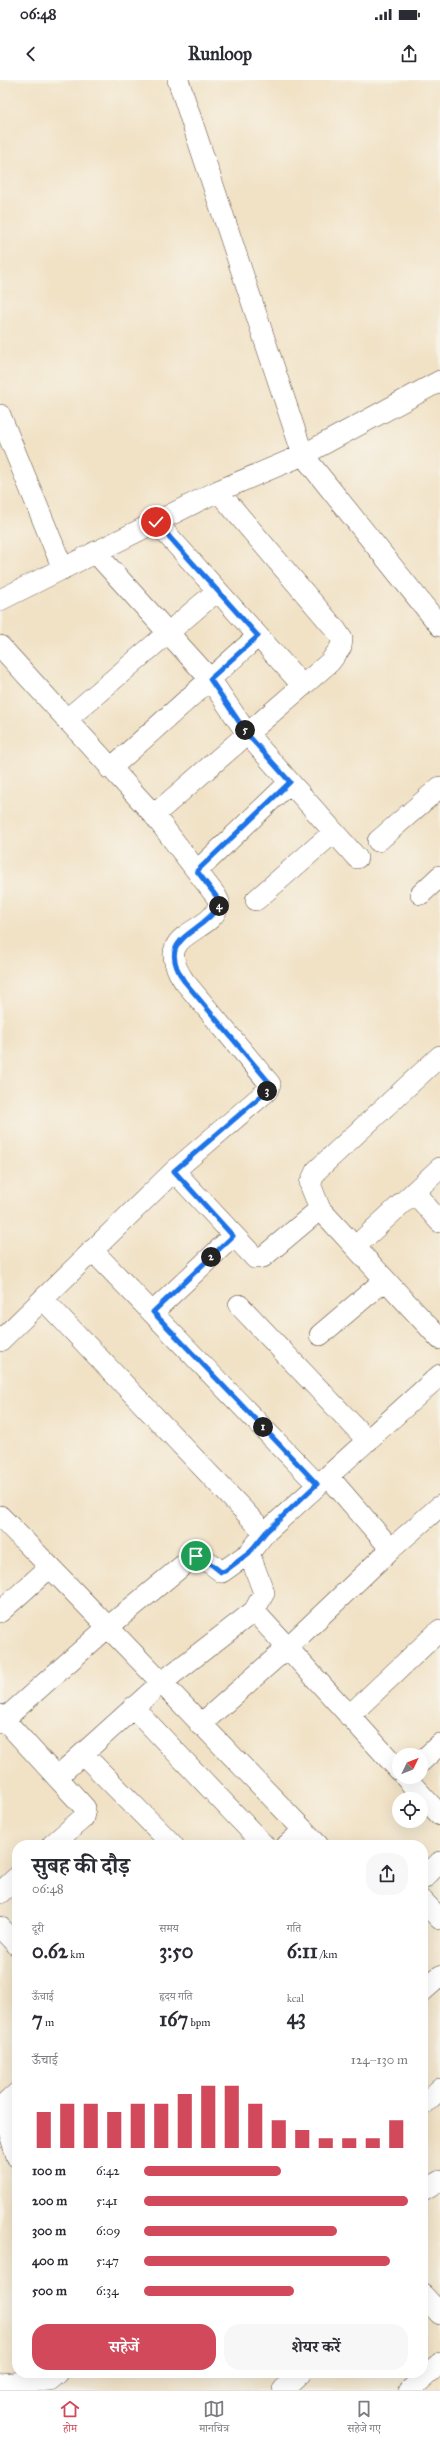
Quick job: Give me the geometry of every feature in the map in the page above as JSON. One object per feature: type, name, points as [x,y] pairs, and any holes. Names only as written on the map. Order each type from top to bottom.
[{"type":"street","points":[[178,80],[303,455],[440,626]]},
{"type":"street","points":[[0,600],[218,491],[303,455],[440,381]]},
{"type":"street","points":[[2,428],[63,569]]},
{"type":"street","points":[[154,815],[303,686],[337,654],[342,647],[342,639],[307,592],[218,491]]},
{"type":"street","points":[[156,522],[303,686]]},
{"type":"street","points":[[95,552],[210,679],[248,735],[357,858]]},
{"type":"street","points":[[66,720],[217,590]]},
{"type":"street","points":[[110,768],[258,636]]},
{"type":"street","points":[[0,646],[154,815],[216,896],[219,906],[209,917],[176,944],[174,952],[174,967],[268,1081],[270,1086],[267,1091],[174,1171],[0,1341]]},
{"type":"street","points":[[197,871],[290,782]]},
{"type":"street","points":[[378,841],[440,788]]},
{"type":"street","points":[[256,900],[334,832]]},
{"type":"street","points":[[421,894],[440,876]]},
{"type":"street","points":[[440,1056],[316,1171],[310,1184],[320,1209],[356,1246],[385,1280],[440,1339]]},
{"type":"street","points":[[356,1246],[440,1168]]},
{"type":"street","points":[[174,1171],[251,1256],[259,1259],[320,1209]]},
{"type":"street","points":[[414,1192],[440,1222]]},
{"type":"street","points":[[153,1312],[233,1236]]},
{"type":"street","points":[[92,1250],[390,1549]]},
{"type":"street","points":[[320,1335],[385,1280]]},
{"type":"street","points":[[43,1299],[266,1532]]},
{"type":"street","points":[[239,1305],[368,1441]]},
{"type":"street","points":[[59,1840],[79,1823],[86,1814],[86,1808],[82,1802],[1,1719],[108,1627],[193,1557],[202,1557],[222,1572],[249,1553],[266,1532],[440,1375]]},
{"type":"street","points":[[200,1725],[288,1647],[390,1549],[440,1506]]},
{"type":"street","points":[[0,1516],[108,1627],[200,1725],[311,1838]]},
{"type":"street","points":[[57,1777],[133,1706],[254,1611],[264,1593],[249,1553]]},
{"type":"street","points":[[0,1612],[50,1567]]},
{"type":"street","points":[[254,1611],[392,1762]]},
{"type":"street","points":[[349,1716],[440,1630]]},
{"type":"street","points":[[133,1706],[259,1840]]},
{"type":"street","points":[[428,1755],[440,1744]]},
{"type":"street","points":[[83,1754],[168,1840]]},
{"type":"street","points":[[411,1784],[440,1815]]},
{"type":"street","points":[[428,1874],[440,1862]]},
{"type":"street","points":[[0,1893],[12,1882]]},
{"type":"street","points":[[428,1906],[440,1919]]},
{"type":"street","points":[[0,1927],[12,1940]]},
{"type":"street","points":[[428,1987],[440,1976]]},
{"type":"street","points":[[428,2100],[440,2089]]},
{"type":"street","points":[[12,2098],[0,2110],[12,2141]]},
{"type":"street","points":[[428,2189],[440,2181]]},
{"type":"street","points":[[428,2301],[440,2314]]},
{"type":"street","points":[[422,2386],[440,2363]]},
{"type":"street","points":[[283,2390],[296,2378]]},
{"type":"street","points":[[0,2384],[52,2379]]},
{"type":"route","points":[[156,522],[258,636],[210,679],[248,735],[290,782],[197,871],[216,896],[219,906],[215,912],[176,944],[173,961],[174,967],[268,1081],[270,1086],[267,1091],[174,1171],[233,1236],[153,1312],[317,1484],[266,1532],[249,1553],[225,1571],[221,1572],[202,1557],[196,1556]]}]
